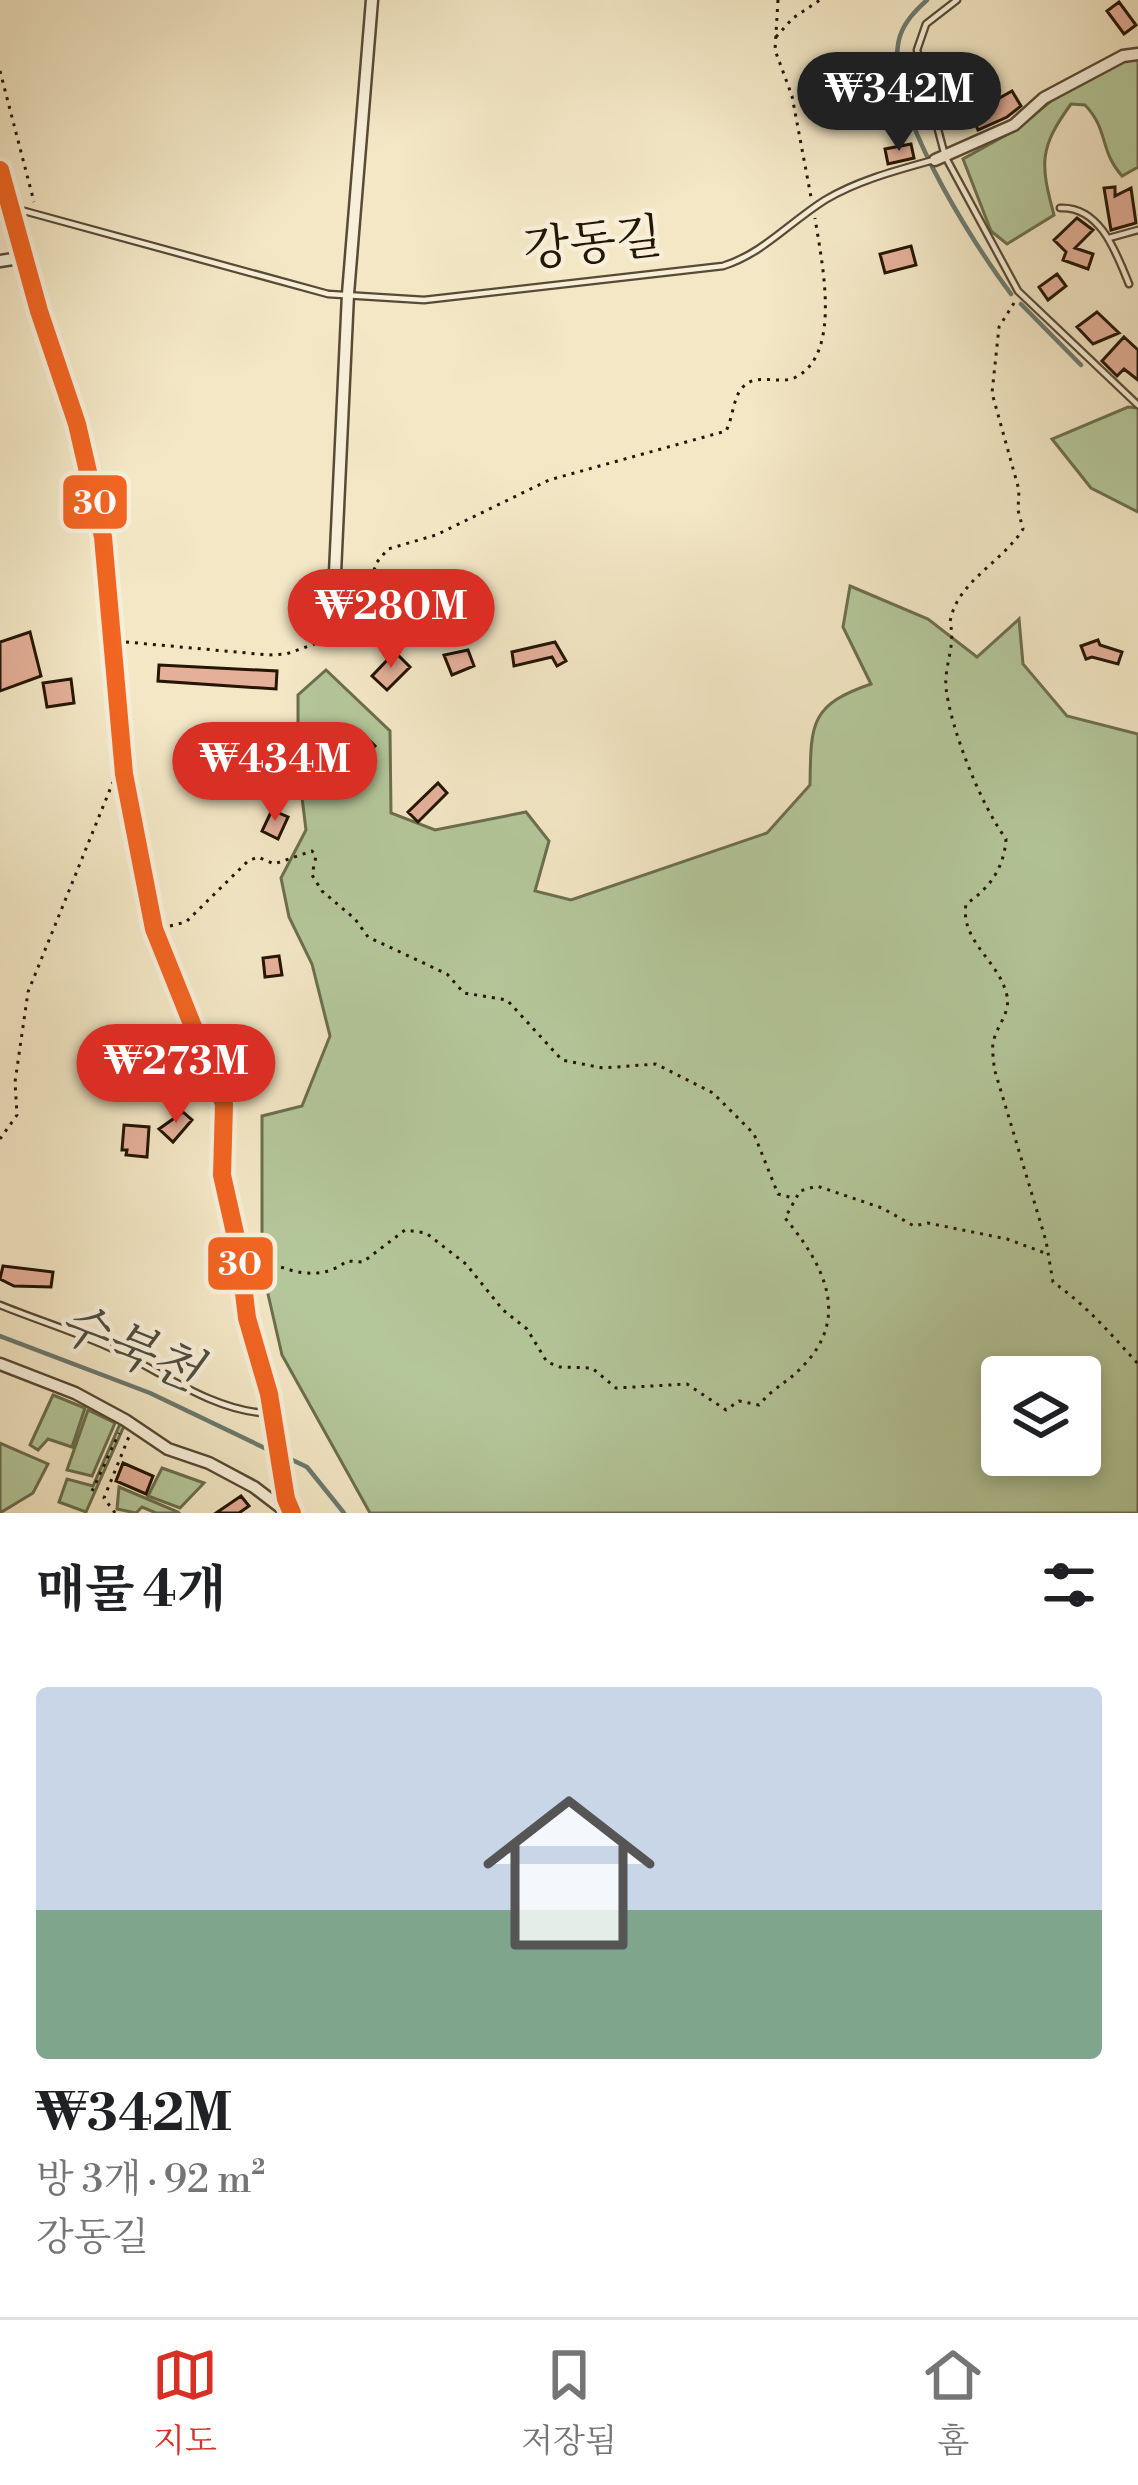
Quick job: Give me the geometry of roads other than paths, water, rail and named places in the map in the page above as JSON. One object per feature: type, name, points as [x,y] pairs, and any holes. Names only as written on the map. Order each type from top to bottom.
[{"type":"street","points":[[332,638],[348,294],[372,0]]},
{"type":"street","name":"강동길","points":[[940,158],[1014,125],[1044,98],[1123,56],[1138,54]]},
{"type":"street","points":[[0,170],[98,514],[123,764],[154,927],[224,1104],[222,1175],[289,1508]]},
{"type":"street","points":[[0,261],[25,256]]},
{"type":"street","points":[[0,1364],[75,1393],[167,1449],[208,1463],[289,1508]]},
{"type":"lane","points":[[958,0],[926,24],[916,50],[940,158],[1018,291],[1138,405]]},
{"type":"lane","name":"강동길","points":[[12,208],[328,294],[424,299],[723,266],[750,256],[813,208],[871,178],[940,158]]},
{"type":"lane","points":[[1060,208],[1083,211],[1098,224],[1130,284]]},
{"type":"lane","points":[[1107,239],[1138,230]]},
{"type":"lane","points":[[0,1305],[110,1348],[209,1396],[249,1412],[270,1413]]},
{"type":"waterway","points":[[927,0],[900,36],[897,63],[904,96],[934,170],[1011,294]]},
{"type":"waterway","points":[[1021,304],[1081,365]]},
{"type":"waterway","name":"수북천","points":[[0,1336],[150,1393],[273,1452]]},
{"type":"waterway","name":"수북천","points":[[284,1456],[307,1467],[344,1513]]}]
